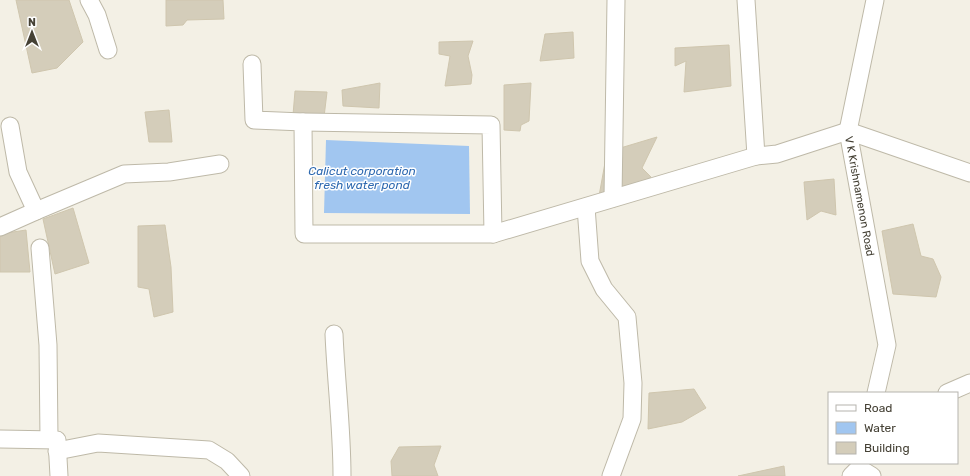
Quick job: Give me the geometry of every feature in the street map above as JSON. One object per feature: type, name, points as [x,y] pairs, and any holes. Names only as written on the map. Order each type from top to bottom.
[{"type":"street","points":[[90,0],[97,15],[108,50]]},
{"type":"street","points":[[613,198],[616,0]]},
{"type":"street","points":[[746,0],[756,156]]},
{"type":"street","name":"V K Krishnamenon Road","points":[[875,0],[848,131],[887,345],[876,392]]},
{"type":"street","points":[[252,64],[254,120],[491,125],[492,234]]},
{"type":"street","points":[[303,122],[304,234],[492,234],[756,156],[777,154],[848,131],[970,173]]},
{"type":"street","points":[[10,126],[18,172],[36,211]]},
{"type":"street","points":[[0,227],[124,174],[169,172],[220,164]]},
{"type":"street","points":[[586,207],[590,261],[604,289],[626,317],[633,383],[632,419],[611,476]]},
{"type":"street","points":[[40,248],[48,345],[53,445],[59,476]]},
{"type":"street","points":[[334,334],[336,391],[342,433],[342,476]]},
{"type":"street","points":[[949,392],[970,383]]},
{"type":"street","points":[[0,439],[53,445],[98,443],[209,450],[227,461],[241,476]]},
{"type":"water","name":"Calicut corporation fresh water pond","points":[[326,140],[469,146],[470,214],[324,213]]},
{"type":"building","points":[[16,0],[69,0],[83,42],[57,68],[32,73]]},
{"type":"building","points":[[166,0],[223,0],[224,19],[187,20],[183,25],[166,26]]},
{"type":"building","points":[[573,32],[574,58],[540,61],[545,34]]},
{"type":"building","points":[[473,41],[468,56],[472,75],[471,84],[445,86],[450,56],[439,54],[439,42]]},
{"type":"building","points":[[729,45],[731,86],[684,92],[686,61],[675,66],[675,48]]},
{"type":"building","points":[[380,83],[379,108],[343,106],[342,90]]},
{"type":"building","points":[[531,83],[529,121],[521,125],[520,131],[504,130],[504,85]]},
{"type":"building","points":[[295,91],[327,92],[324,117],[293,115]]},
{"type":"building","points":[[169,110],[172,142],[149,142],[145,112]]},
{"type":"building","points":[[657,137],[642,168],[651,177],[634,187],[599,196],[607,152]]},
{"type":"building","points":[[834,179],[836,215],[821,211],[807,220],[804,182]]},
{"type":"building","points":[[73,208],[89,263],[55,274],[43,219]]},
{"type":"building","points":[[913,224],[921,256],[933,259],[941,277],[936,297],[893,294],[882,231]]},
{"type":"building","points":[[165,225],[171,267],[173,312],[154,317],[149,289],[138,287],[138,226]]},
{"type":"building","points":[[26,230],[30,272],[0,272],[0,234]]},
{"type":"building","points":[[694,389],[706,408],[682,422],[648,429],[649,393]]},
{"type":"building","points":[[441,446],[434,465],[438,476],[392,476],[391,461],[399,447]]},
{"type":"building","points":[[784,466],[785,476],[738,476]]}]
